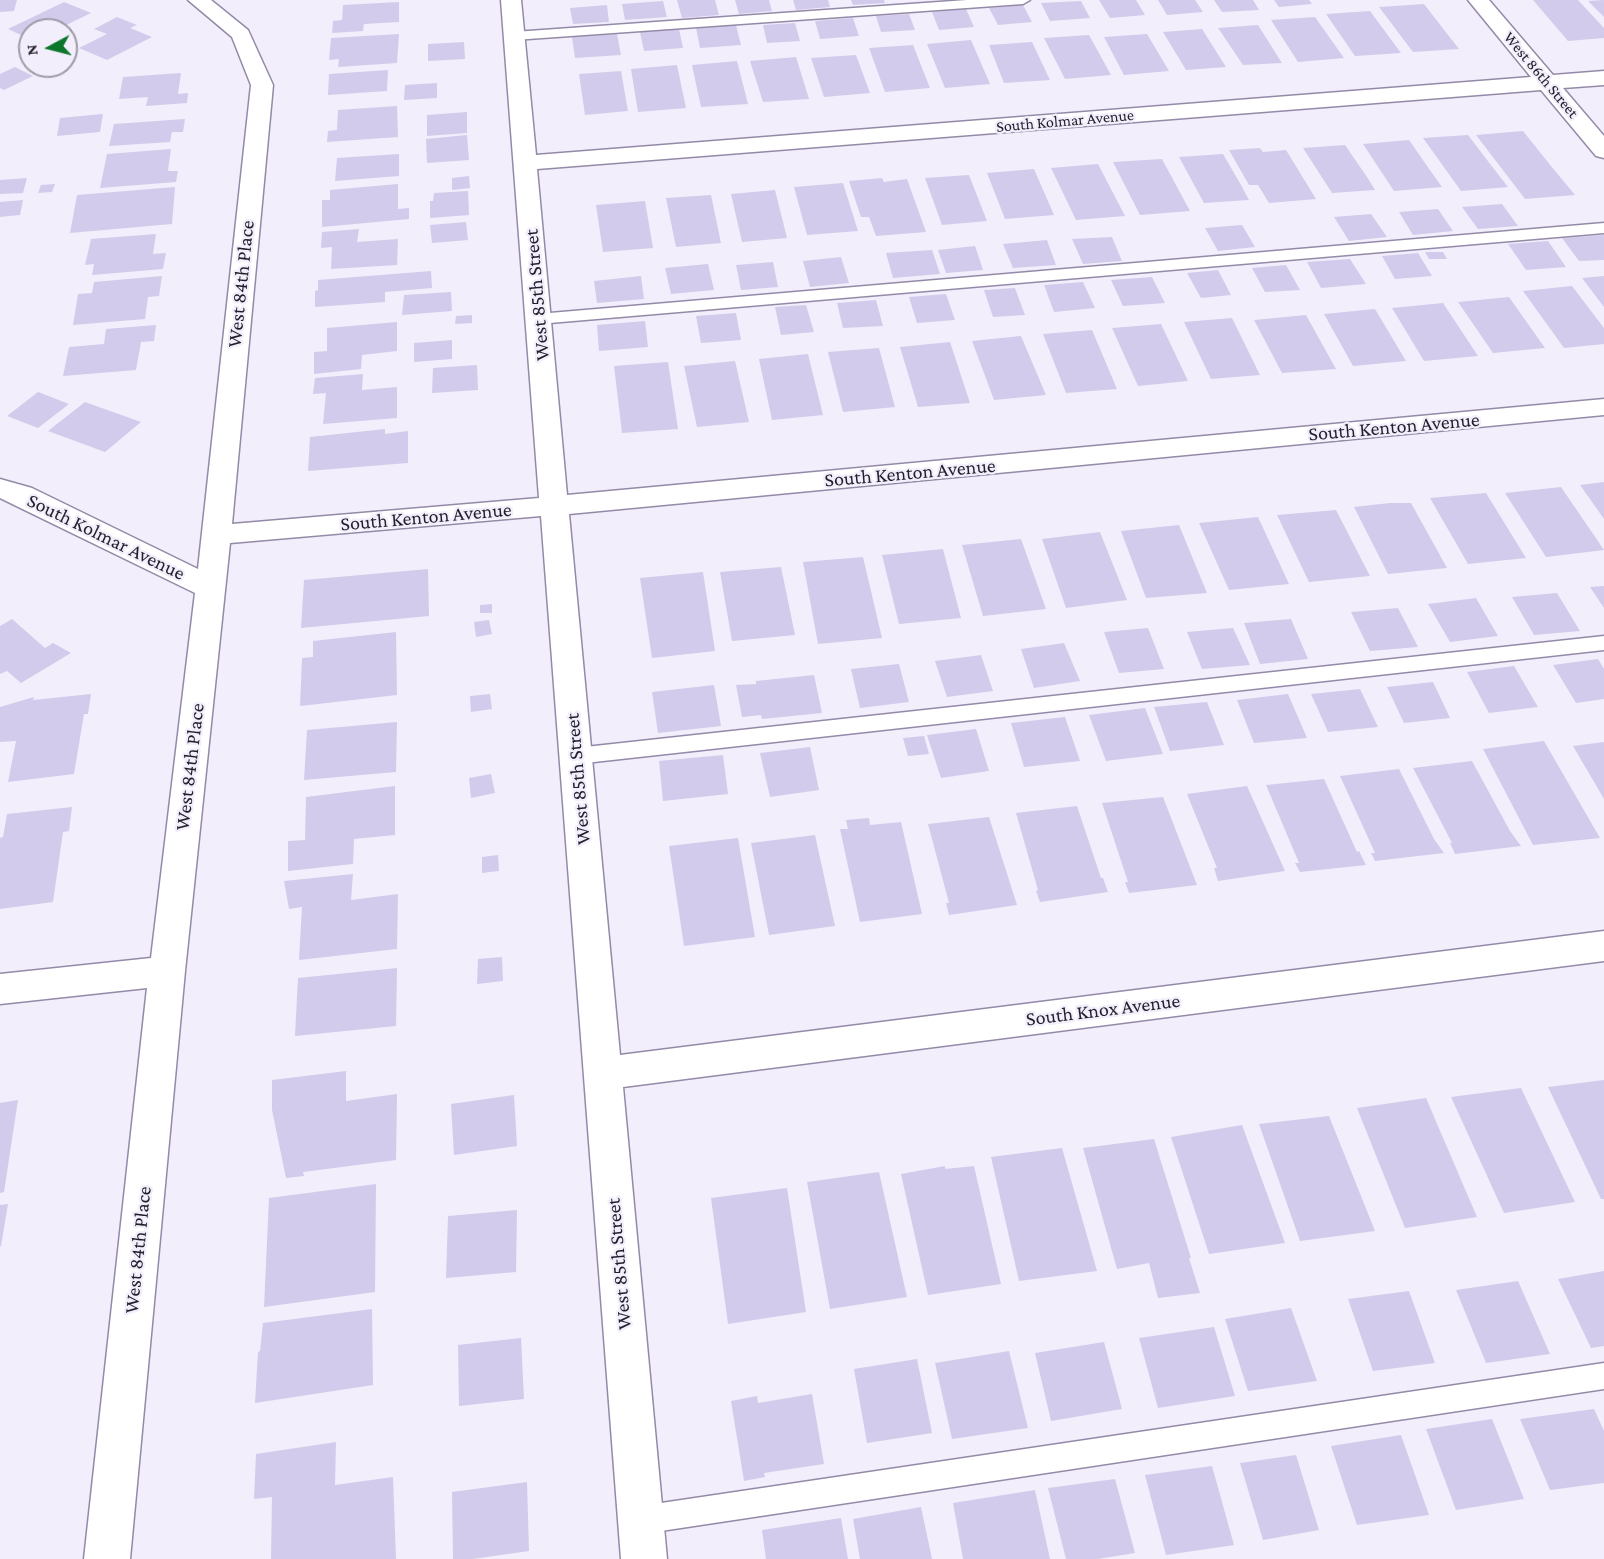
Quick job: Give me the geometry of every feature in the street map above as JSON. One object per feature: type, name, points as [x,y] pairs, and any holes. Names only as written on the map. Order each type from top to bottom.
[{"type":"street","name":"West 84th Place","points":[[107,1559],[167,971],[211,588],[262,85],[241,34],[198,0]]},
{"type":"street","name":"West 85th Street","points":[[511,0],[644,1559]]},
{"type":"street","name":"West 86th Street","points":[[1478,0],[1604,151]]},
{"type":"street","name":"South Kolmar Avenue","points":[[525,163],[1604,78]]},
{"type":"street","name":"South Kenton Avenue","points":[[216,535],[554,506],[1604,407]]},
{"type":"street","name":"South Kolmar Avenue","points":[[0,488],[22,495],[211,588]]},
{"type":"street","name":"South Knox Avenue","points":[[603,1073],[1604,946]]},
{"type":"street","points":[[0,989],[167,971]]},
{"type":"lane","points":[[514,36],[1023,0]]},
{"type":"lane","points":[[538,319],[1604,228]]},
{"type":"lane","points":[[576,756],[1604,642]]},
{"type":"lane","points":[[641,1520],[1604,1376]]},
{"type":"building","points":[[0,0],[17,0],[14,11],[0,12]]},
{"type":"building","points":[[677,0],[715,0],[719,15],[682,18]]},
{"type":"building","points":[[735,0],[769,0],[772,11],[739,14]]},
{"type":"building","points":[[793,0],[828,0],[830,7],[796,10]]},
{"type":"building","points":[[851,0],[884,0],[885,3],[853,5]]},
{"type":"building","points":[[1099,0],[1136,0],[1145,15],[1110,18]]},
{"type":"building","points":[[1158,0],[1195,0],[1203,12],[1167,15]]},
{"type":"building","points":[[1214,0],[1253,0],[1259,10],[1222,12]]},
{"type":"building","points":[[1274,0],[1309,0],[1312,4],[1279,7]]},
{"type":"building","points":[[1533,0],[1578,0],[1604,28],[1604,38],[1568,41]]},
{"type":"building","points":[[1604,0],[1604,17],[1588,1]]},
{"type":"building","points":[[663,1],[667,17],[625,20],[622,4]]},
{"type":"building","points":[[1081,1],[1090,18],[1050,21],[1041,3]]},
{"type":"building","points":[[64,2],[91,13],[78,19],[31,18]]},
{"type":"building","points":[[399,2],[399,22],[364,24],[363,31],[332,33],[333,21],[342,20],[343,5]]},
{"type":"building","points":[[1424,4],[1459,49],[1413,52],[1379,7]]},
{"type":"building","points":[[607,5],[609,22],[573,24],[570,8]]},
{"type":"building","points":[[1023,5],[1032,22],[998,25],[989,8]]},
{"type":"building","points":[[966,9],[974,27],[939,30],[932,12]]},
{"type":"building","points":[[1370,11],[1401,53],[1355,56],[1326,14]]},
{"type":"building","points":[[909,14],[915,30],[881,32],[876,16]]},
{"type":"building","points":[[117,17],[137,25],[130,28],[152,37],[107,60],[79,48],[107,34],[94,29]]},
{"type":"building","points":[[1315,17],[1344,58],[1298,62],[1271,20]]},
{"type":"building","points":[[853,18],[859,36],[820,39],[815,21]]},
{"type":"building","points":[[795,23],[800,41],[767,43],[763,25]]},
{"type":"building","points":[[18,24],[18,34],[8,29]]},
{"type":"building","points":[[736,25],[741,45],[700,48],[696,28]]},
{"type":"building","points":[[1258,25],[1282,63],[1243,65],[1218,28]]},
{"type":"building","points":[[679,29],[683,48],[644,51],[640,32]]},
{"type":"building","points":[[1202,29],[1226,67],[1186,70],[1163,32]]},
{"type":"building","points":[[399,34],[397,63],[338,67],[339,59],[329,60],[331,38]]},
{"type":"building","points":[[617,34],[621,55],[575,58],[572,37]]},
{"type":"building","points":[[1147,34],[1169,71],[1124,75],[1104,37]]},
{"type":"building","points":[[1089,35],[1111,75],[1065,79],[1044,38]]},
{"type":"building","points":[[971,40],[990,84],[945,88],[927,44]]},
{"type":"building","points":[[464,42],[465,59],[428,61],[428,44]]},
{"type":"building","points":[[1032,42],[1050,80],[1004,83],[989,45]]},
{"type":"building","points":[[913,45],[930,88],[885,92],[869,48]]},
{"type":"building","points":[[856,55],[870,93],[824,97],[811,58]]},
{"type":"building","points":[[796,57],[809,99],[763,102],[750,61]]},
{"type":"building","points":[[737,61],[748,104],[701,107],[692,65]]},
{"type":"building","points":[[677,65],[686,108],[638,112],[631,69]]},
{"type":"building","points":[[15,67],[18,68],[18,78],[29,78],[4,90],[0,88],[0,74]]},
{"type":"building","points":[[388,70],[387,91],[328,95],[329,74]]},
{"type":"building","points":[[621,71],[628,111],[585,115],[579,74]]},
{"type":"building","points":[[181,73],[178,94],[188,93],[187,103],[146,106],[148,97],[119,99],[123,77]]},
{"type":"building","points":[[437,83],[437,98],[404,100],[405,85]]},
{"type":"building","points":[[397,106],[398,137],[327,142],[328,131],[337,130],[338,110]]},
{"type":"building","points":[[467,112],[467,133],[427,136],[427,115]]},
{"type":"building","points":[[103,114],[100,132],[57,136],[60,118]]},
{"type":"building","points":[[185,119],[183,132],[172,132],[170,142],[109,146],[114,124]]},
{"type":"building","points":[[1523,131],[1575,195],[1525,199],[1476,135]]},
{"type":"building","points":[[467,135],[469,160],[427,163],[426,139]]},
{"type":"building","points":[[1468,135],[1508,187],[1461,191],[1423,138]]},
{"type":"building","points":[[1409,140],[1442,187],[1394,191],[1363,144]]},
{"type":"building","points":[[1345,145],[1375,190],[1332,193],[1303,148]]},
{"type":"building","points":[[1260,148],[1263,152],[1286,150],[1316,199],[1269,203],[1258,185],[1249,185],[1229,150]]},
{"type":"building","points":[[171,149],[168,171],[178,171],[176,182],[100,188],[107,154]]},
{"type":"building","points":[[399,154],[399,176],[335,181],[337,158]]},
{"type":"building","points":[[1223,154],[1249,200],[1204,203],[1179,157]]},
{"type":"building","points":[[1162,159],[1190,211],[1140,215],[1113,162]]},
{"type":"building","points":[[1098,164],[1125,216],[1076,220],[1051,168]]},
{"type":"building","points":[[1034,169],[1054,215],[1005,219],[987,173]]},
{"type":"building","points":[[969,175],[987,221],[942,225],[925,178]]},
{"type":"building","points":[[469,176],[470,188],[452,190],[452,178]]},
{"type":"building","points":[[27,178],[23,193],[0,194],[0,180]]},
{"type":"building","points":[[882,178],[884,182],[907,179],[926,232],[876,236],[869,217],[861,217],[849,181]]},
{"type":"building","points":[[843,183],[858,231],[807,235],[794,187]]},
{"type":"building","points":[[55,184],[52,192],[38,193],[41,185]]},
{"type":"building","points":[[398,184],[398,209],[409,208],[409,219],[322,227],[322,200],[330,200],[330,190]]},
{"type":"building","points":[[175,187],[172,224],[70,233],[77,195]]},
{"type":"building","points":[[775,190],[787,238],[742,242],[731,194]]},
{"type":"building","points":[[468,191],[469,215],[430,218],[430,201],[433,201],[434,193]]},
{"type":"building","points":[[711,195],[721,243],[676,247],[666,198]]},
{"type":"building","points":[[23,200],[20,215],[0,217],[0,202]]},
{"type":"building","points":[[645,201],[653,248],[603,252],[596,205]]},
{"type":"building","points":[[1502,204],[1518,226],[1478,229],[1462,207]]},
{"type":"building","points":[[1438,209],[1453,231],[1413,235],[1399,212]]},
{"type":"building","points":[[1371,214],[1387,237],[1349,241],[1334,217]]},
{"type":"building","points":[[466,222],[468,240],[432,243],[430,225]]},
{"type":"building","points":[[1242,225],[1255,247],[1218,251],[1205,228]]},
{"type":"building","points":[[359,229],[357,242],[398,239],[397,265],[331,269],[332,247],[321,248],[322,232]]},
{"type":"building","points":[[156,234],[153,254],[166,253],[163,269],[92,275],[94,264],[85,265],[91,239]]},
{"type":"building","points":[[1604,235],[1604,260],[1579,261],[1562,238]]},
{"type":"building","points":[[1112,237],[1122,261],[1083,264],[1072,239]]},
{"type":"building","points":[[1047,240],[1056,265],[1013,268],[1003,244]]},
{"type":"building","points":[[1548,241],[1566,267],[1526,270],[1508,244]]},
{"type":"building","points":[[975,246],[983,270],[946,273],[938,250]]},
{"type":"building","points":[[932,250],[940,274],[893,278],[886,253]]},
{"type":"building","points":[[1425,252],[1443,252],[1447,259],[1429,259]]},
{"type":"building","points":[[1418,253],[1432,276],[1395,279],[1382,256]]},
{"type":"building","points":[[841,257],[849,283],[810,287],[803,261]]},
{"type":"building","points":[[1350,259],[1366,284],[1321,288],[1307,262]]},
{"type":"building","points":[[773,262],[778,287],[741,290],[736,265]]},
{"type":"building","points":[[708,264],[714,290],[671,294],[665,268]]},
{"type":"building","points":[[1286,265],[1300,290],[1265,292],[1252,268]]},
{"type":"building","points":[[1218,270],[1231,295],[1201,298],[1187,273]]},
{"type":"building","points":[[431,271],[432,288],[385,292],[385,302],[315,307],[318,280]]},
{"type":"building","points":[[162,276],[159,296],[148,297],[145,319],[73,325],[78,294],[92,293],[94,282]]},
{"type":"building","points":[[641,276],[644,299],[597,303],[594,281]]},
{"type":"building","points":[[1604,276],[1604,307],[1582,278]]},
{"type":"building","points":[[1152,277],[1165,303],[1123,306],[1111,280]]},
{"type":"building","points":[[1083,282],[1095,308],[1054,312],[1044,285]]},
{"type":"building","points":[[1572,286],[1604,328],[1604,344],[1564,348],[1523,291]]},
{"type":"building","points":[[1015,288],[1025,315],[993,317],[984,290]]},
{"type":"building","points":[[451,292],[452,311],[402,315],[404,295]]},
{"type":"building","points":[[946,294],[955,320],[917,323],[909,297]]},
{"type":"building","points":[[1509,297],[1545,348],[1493,353],[1458,302]]},
{"type":"building","points":[[876,300],[883,326],[843,328],[837,303]]},
{"type":"building","points":[[1443,303],[1478,356],[1424,361],[1392,308]]},
{"type":"building","points":[[806,305],[814,332],[781,335],[775,307]]},
{"type":"building","points":[[1375,309],[1406,361],[1353,366],[1324,314]]},
{"type":"building","points":[[736,313],[741,340],[701,343],[696,316]]},
{"type":"building","points":[[472,315],[472,323],[455,324],[456,316]]},
{"type":"building","points":[[1306,315],[1336,369],[1282,373],[1254,320]]},
{"type":"building","points":[[1232,318],[1260,375],[1211,379],[1184,322]]},
{"type":"building","points":[[645,321],[648,347],[599,351],[597,325]]},
{"type":"building","points":[[397,322],[397,351],[362,355],[361,369],[314,374],[314,352],[327,351],[327,328]]},
{"type":"building","points":[[1161,324],[1188,381],[1138,386],[1112,328]]},
{"type":"building","points":[[156,325],[154,341],[141,342],[136,370],[63,376],[69,347],[104,344],[106,329]]},
{"type":"building","points":[[1092,330],[1117,389],[1066,393],[1043,334]]},
{"type":"building","points":[[1021,336],[1046,395],[994,400],[972,341]]},
{"type":"building","points":[[452,340],[452,359],[414,362],[414,343]]},
{"type":"building","points":[[950,342],[970,403],[918,407],[900,347]]},
{"type":"building","points":[[879,348],[895,407],[843,412],[828,352]]},
{"type":"building","points":[[808,354],[823,415],[772,420],[759,359]]},
{"type":"building","points":[[735,361],[749,422],[697,427],[684,366]]},
{"type":"building","points":[[668,362],[678,429],[622,433],[614,366]]},
{"type":"building","points":[[477,365],[478,390],[432,393],[433,368]]},
{"type":"building","points":[[363,374],[362,390],[397,387],[397,418],[323,424],[326,393],[313,394],[315,378]]},
{"type":"building","points":[[38,392],[69,404],[38,428],[7,416]]},
{"type":"building","points":[[85,402],[141,422],[105,452],[48,431]]},
{"type":"building","points":[[385,429],[385,434],[408,431],[408,463],[308,471],[310,437]]},
{"type":"building","points":[[1604,482],[1604,519],[1580,485]]},
{"type":"building","points":[[1561,487],[1604,550],[1546,557],[1505,493]]},
{"type":"building","points":[[1486,493],[1526,558],[1468,564],[1430,498]]},
{"type":"building","points":[[1411,503],[1447,568],[1388,574],[1354,507]]},
{"type":"building","points":[[1336,510],[1370,576],[1309,582],[1277,515]]},
{"type":"building","points":[[1258,517],[1289,584],[1229,590],[1199,523]]},
{"type":"building","points":[[1179,525],[1207,593],[1146,598],[1121,531]]},
{"type":"building","points":[[1100,532],[1127,600],[1066,608],[1042,539]]},
{"type":"building","points":[[1021,539],[1046,609],[983,616],[962,545]]},
{"type":"building","points":[[943,549],[961,618],[899,624],[882,555]]},
{"type":"building","points":[[863,557],[882,638],[818,644],[803,562]]},
{"type":"building","points":[[781,567],[795,635],[732,641],[720,572]]},
{"type":"building","points":[[428,569],[429,616],[301,628],[304,580]]},
{"type":"building","points":[[703,572],[715,651],[652,658],[640,578]]},
{"type":"building","points":[[1604,586],[1604,608],[1590,587]]},
{"type":"building","points":[[1557,593],[1580,631],[1534,635],[1512,597]]},
{"type":"building","points":[[1476,598],[1498,636],[1450,642],[1428,604]]},
{"type":"building","points":[[492,604],[492,613],[480,613],[480,605]]},
{"type":"building","points":[[1398,608],[1418,647],[1370,651],[1351,612]]},
{"type":"building","points":[[12,619],[45,648],[53,643],[71,653],[21,683],[7,671],[0,674],[0,626]]},
{"type":"building","points":[[1291,619],[1308,659],[1260,664],[1244,623]]},
{"type":"building","points":[[489,620],[492,634],[476,637],[474,622]]},
{"type":"building","points":[[1148,628],[1164,669],[1119,673],[1104,632]]},
{"type":"building","points":[[1233,628],[1250,665],[1202,669],[1187,632]]},
{"type":"building","points":[[396,632],[397,695],[300,706],[302,658],[313,657],[313,641]]},
{"type":"building","points":[[1064,643],[1080,681],[1034,688],[1021,649]]},
{"type":"building","points":[[981,655],[993,691],[947,697],[935,661]]},
{"type":"building","points":[[1598,659],[1604,669],[1604,699],[1576,703],[1553,665]]},
{"type":"building","points":[[899,664],[909,702],[860,708],[851,669]]},
{"type":"building","points":[[1514,666],[1538,707],[1489,713],[1467,672]]},
{"type":"building","points":[[814,675],[822,713],[762,719],[761,715],[742,717],[736,685]]},
{"type":"building","points":[[1433,682],[1450,718],[1404,723],[1387,687]]},
{"type":"building","points":[[714,685],[721,726],[658,733],[652,692]]},
{"type":"building","points":[[1360,689],[1378,727],[1328,732],[1311,694]]},
{"type":"building","points":[[91,694],[88,714],[84,714],[74,774],[8,782],[16,741],[0,742],[0,707],[34,697],[33,700]]},
{"type":"building","points":[[490,694],[492,709],[471,712],[470,696]]},
{"type":"building","points":[[1288,694],[1307,738],[1254,743],[1237,700]]},
{"type":"building","points":[[1207,702],[1224,745],[1170,751],[1154,707]]},
{"type":"building","points":[[1145,708],[1163,754],[1106,761],[1089,715]]},
{"type":"building","points":[[1065,717],[1080,761],[1024,767],[1011,723]]},
{"type":"building","points":[[397,722],[396,772],[304,780],[307,730]]},
{"type":"building","points":[[976,729],[989,771],[941,778],[927,735]]},
{"type":"building","points":[[924,736],[929,754],[908,756],[903,738]]},
{"type":"building","points":[[1544,741],[1600,838],[1533,845],[1483,749]]},
{"type":"building","points":[[1604,742],[1604,799],[1573,746]]},
{"type":"building","points":[[810,747],[819,790],[770,797],[760,753]]},
{"type":"building","points":[[723,755],[728,794],[663,801],[659,761]]},
{"type":"building","points":[[1472,761],[1510,831],[1521,846],[1455,854],[1450,843],[1452,843],[1413,768]]},
{"type":"building","points":[[1399,769],[1434,839],[1444,853],[1375,861],[1371,853],[1375,853],[1340,776]]},
{"type":"building","points":[[491,774],[495,793],[471,798],[469,778]]},
{"type":"building","points":[[1324,779],[1357,852],[1359,851],[1366,865],[1300,872],[1295,863],[1299,863],[1266,785]]},
{"type":"building","points":[[395,786],[395,835],[354,839],[353,864],[288,871],[288,841],[305,840],[306,797]]},
{"type":"building","points":[[1247,786],[1285,871],[1218,881],[1214,868],[1217,868],[1187,794]]},
{"type":"building","points":[[1163,797],[1197,885],[1129,893],[1125,882],[1128,882],[1102,803]]},
{"type":"building","points":[[1077,806],[1101,878],[1108,892],[1040,902],[1016,813]]},
{"type":"building","points":[[72,807],[69,831],[63,832],[53,902],[0,909],[0,838],[3,837],[7,814]]},
{"type":"building","points":[[989,817],[1017,905],[949,915],[946,903],[949,903],[928,824]]},
{"type":"building","points":[[869,818],[870,825],[901,822],[922,914],[860,922],[840,829],[848,829],[846,820]]},
{"type":"building","points":[[815,835],[835,926],[769,935],[751,843]]},
{"type":"building","points":[[738,838],[755,937],[684,946],[669,846]]},
{"type":"building","points":[[498,855],[499,871],[482,873],[482,857]]},
{"type":"building","points":[[353,874],[351,900],[398,894],[397,949],[299,960],[302,907],[289,909],[284,881]]},
{"type":"building","points":[[502,957],[503,981],[477,984],[478,959]]},
{"type":"building","points":[[397,968],[396,1026],[295,1036],[298,978]]},
{"type":"building","points":[[346,1071],[346,1101],[397,1094],[396,1160],[303,1172],[304,1176],[286,1178],[272,1110],[272,1080]]},
{"type":"building","points":[[1604,1080],[1604,1199],[1601,1199],[1548,1087]]},
{"type":"building","points":[[1521,1088],[1575,1202],[1504,1213],[1451,1097]]},
{"type":"building","points":[[514,1095],[517,1146],[454,1155],[451,1104]]},
{"type":"building","points":[[1426,1098],[1477,1217],[1405,1228],[1357,1108]]},
{"type":"building","points":[[18,1100],[4,1192],[0,1193],[0,1103]]},
{"type":"building","points":[[1329,1116],[1375,1231],[1300,1241],[1259,1124]]},
{"type":"building","points":[[1242,1125],[1285,1243],[1209,1254],[1171,1137]]},
{"type":"building","points":[[1154,1139],[1200,1293],[1158,1298],[1149,1263],[1117,1269],[1083,1148]]},
{"type":"building","points":[[1062,1148],[1097,1271],[1019,1281],[991,1157]]},
{"type":"building","points":[[945,1166],[945,1169],[974,1166],[1001,1284],[928,1295],[901,1174]]},
{"type":"building","points":[[879,1172],[907,1297],[830,1309],[807,1182]]},
{"type":"building","points":[[376,1184],[375,1292],[264,1307],[269,1198]]},
{"type":"building","points":[[787,1188],[806,1312],[728,1324],[711,1198]]},
{"type":"building","points":[[8,1204],[1,1246],[0,1246],[0,1205]]},
{"type":"building","points":[[517,1210],[516,1272],[446,1278],[448,1216]]},
{"type":"building","points":[[1604,1271],[1604,1346],[1591,1348],[1558,1279]]},
{"type":"building","points":[[1518,1281],[1550,1354],[1486,1363],[1456,1290]]},
{"type":"building","points":[[1409,1291],[1435,1363],[1373,1371],[1348,1299]]},
{"type":"building","points":[[1291,1308],[1317,1381],[1248,1391],[1225,1319]]},
{"type":"building","points":[[372,1309],[373,1385],[255,1403],[258,1352],[260,1351],[263,1323]]},
{"type":"building","points":[[1214,1327],[1235,1396],[1158,1408],[1139,1338]]},
{"type":"building","points":[[521,1338],[524,1399],[459,1406],[458,1345]]},
{"type":"building","points":[[1104,1342],[1122,1409],[1051,1421],[1035,1353]]},
{"type":"building","points":[[1009,1351],[1028,1428],[952,1439],[935,1363]]},
{"type":"building","points":[[917,1359],[932,1433],[867,1443],[854,1369]]},
{"type":"building","points":[[812,1394],[824,1464],[764,1473],[765,1477],[744,1481],[731,1401],[757,1396],[758,1403]]},
{"type":"building","points":[[1594,1409],[1604,1431],[1604,1483],[1550,1490],[1520,1419]]},
{"type":"building","points":[[1492,1419],[1524,1499],[1456,1510],[1426,1429]]},
{"type":"building","points":[[1401,1435],[1429,1515],[1357,1525],[1331,1446]]},
{"type":"building","points":[[336,1442],[335,1485],[393,1477],[396,1559],[271,1559],[272,1497],[254,1499],[256,1454]]},
{"type":"building","points":[[1296,1455],[1319,1530],[1263,1540],[1240,1463]]},
{"type":"building","points":[[1212,1466],[1234,1545],[1166,1555],[1145,1475]]},
{"type":"building","points":[[1115,1479],[1135,1553],[1098,1559],[1066,1559],[1048,1488]]},
{"type":"building","points":[[527,1482],[529,1551],[473,1559],[453,1559],[452,1492]]},
{"type":"building","points":[[1035,1490],[1050,1559],[963,1559],[953,1503]]},
{"type":"building","points":[[921,1507],[932,1559],[860,1559],[853,1519]]},
{"type":"building","points":[[841,1518],[848,1559],[766,1559],[762,1530]]}]
